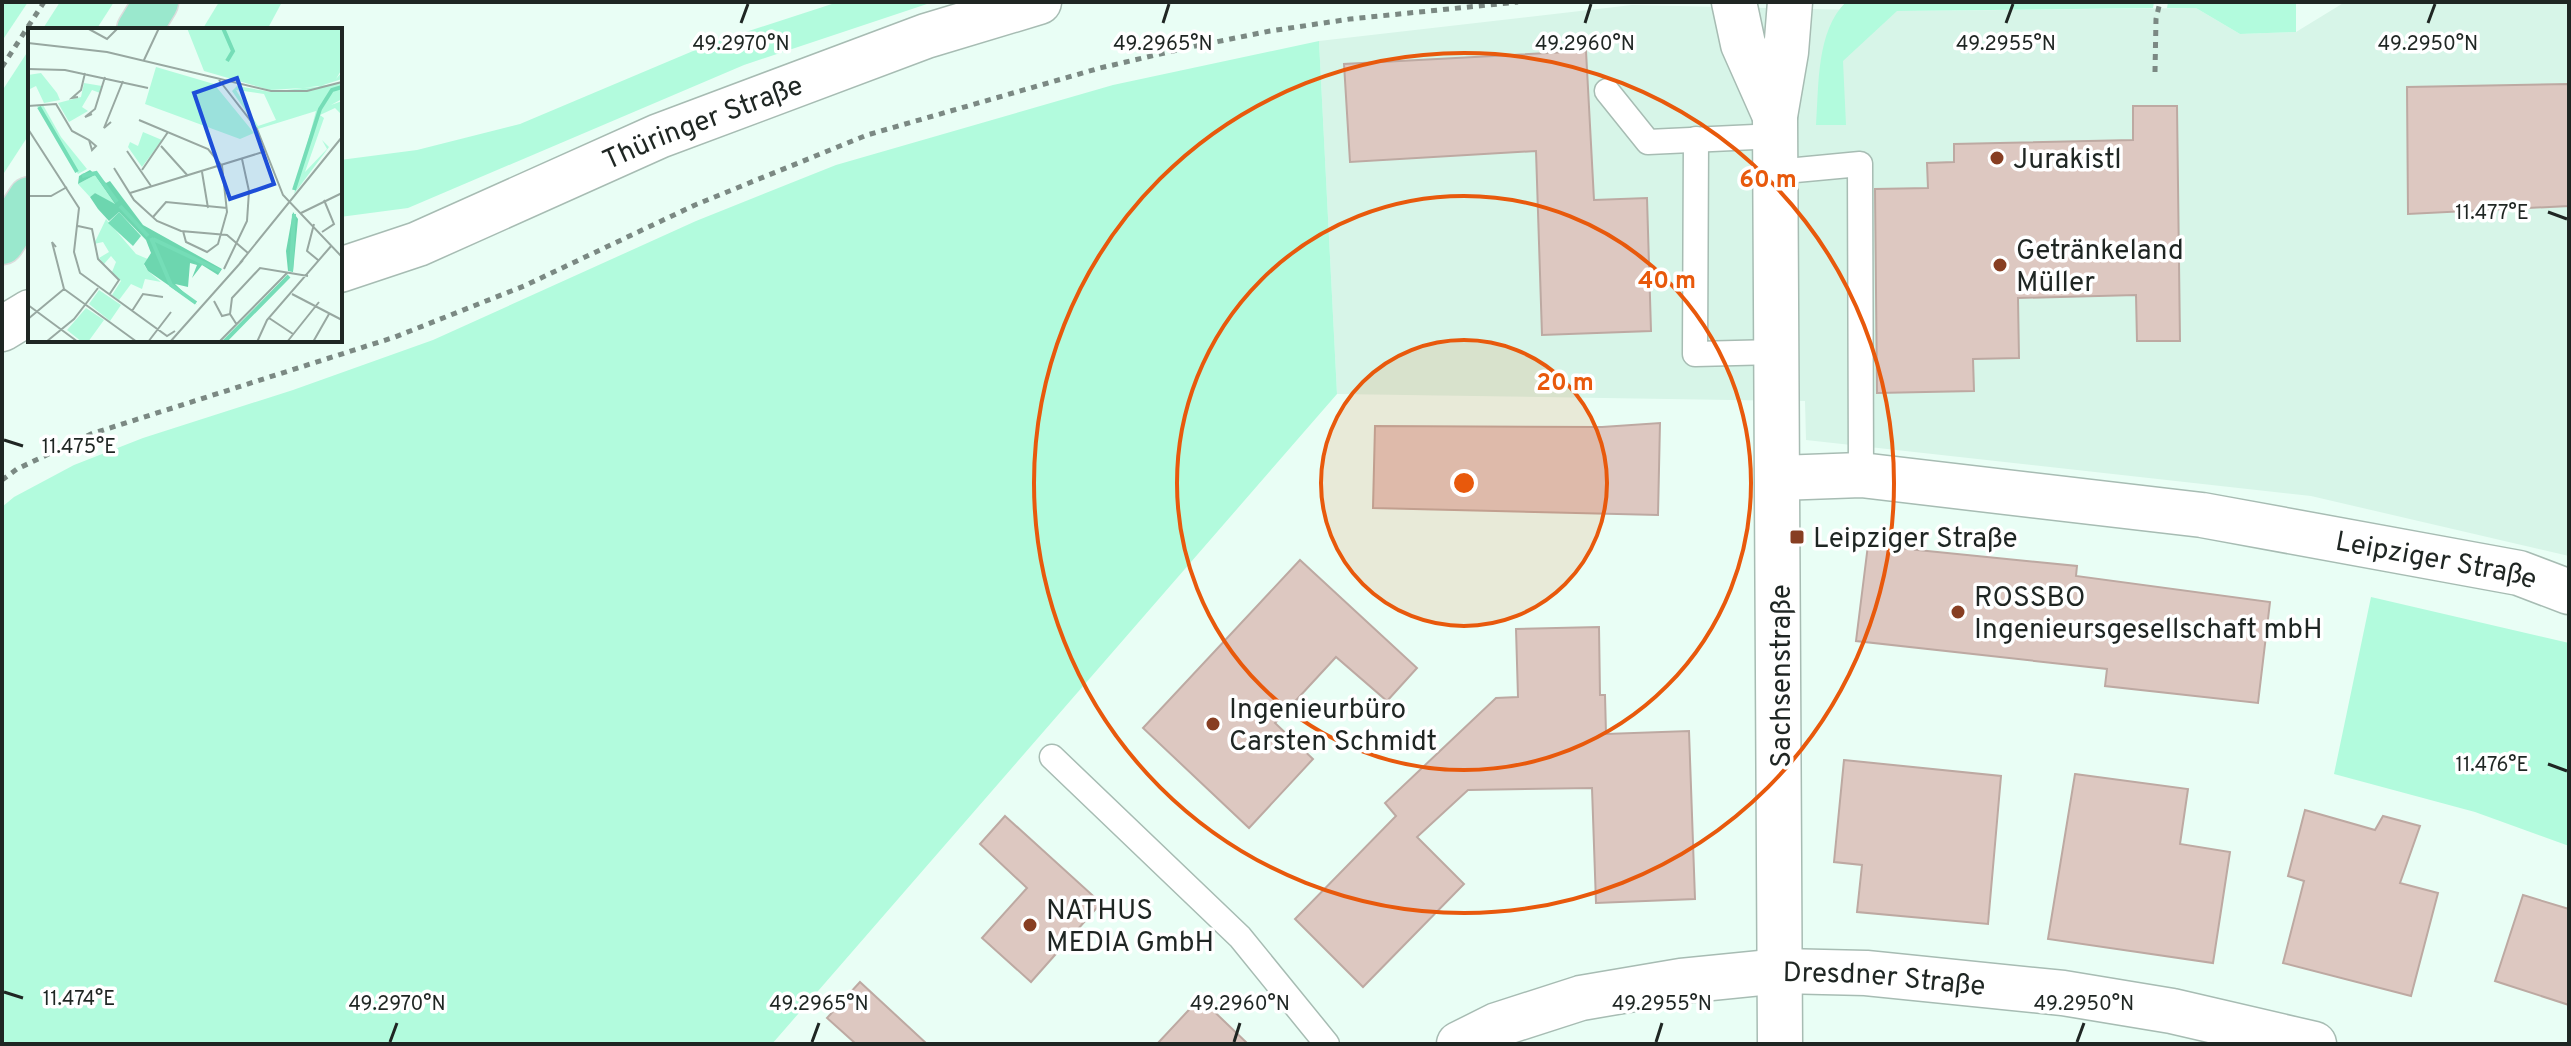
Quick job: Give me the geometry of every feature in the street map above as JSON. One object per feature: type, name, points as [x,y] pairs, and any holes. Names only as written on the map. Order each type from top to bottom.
[{"type":"main road","points":[[140,28],[156,2]]},
{"type":"main road","points":[[2,242],[28,202]]},
{"type":"street","name":"Thüringer Straße","points":[[351,260],[418,244],[674,131],[926,36],[1039,2]]},
{"type":"street","name":"Sachsenstraße","points":[[1734,2],[1743,44],[1776,142]]},
{"type":"street","name":"Sachsenstraße","points":[[1780,1044],[1776,142],[1790,2]]},
{"type":"street","points":[[2,329],[28,313]]},
{"type":"street","name":"Leipziger Straße","points":[[1779,478],[1861,475],[2202,515],[2519,573],[2569,592]]},
{"type":"street","name":"Dresdner Straße","points":[[1459,1044],[1497,1025],[1581,998],[1681,981],[1781,971],[1866,973],[2063,993],[2172,1011],[2314,1044]]},
{"type":"lane","points":[[1607,91],[1648,142],[1696,139],[1776,142],[1860,164],[1861,475]]},
{"type":"lane","points":[[1696,139],[1695,354],[1776,352]]},
{"type":"lane","points":[[1052,757],[1240,937],[1327,1044]]},
{"type":"path","points":[[2,67],[44,2]]},
{"type":"path","points":[[2,480],[17,469],[91,434],[395,337],[524,286],[695,205],[867,135],[1100,68],[1228,39],[1350,19],[1518,2]]},
{"type":"path","points":[[2155,72],[2156,19],[2160,2]]},
{"type":"shaded area","points":[[2345,2],[2569,2],[2569,556],[2311,496],[1806,440],[1805,401],[1337,394],[1319,41],[1632,5],[1897,11],[2196,8],[2240,34],[2296,32]]},
{"type":"green space","points":[[2,2],[28,2],[2,41]]},
{"type":"green space","points":[[60,2],[114,2],[97,28],[43,28]]},
{"type":"green space","points":[[219,2],[282,2],[268,28],[203,28]]},
{"type":"green space","points":[[838,2],[933,2],[744,65],[408,208],[342,217],[342,160],[417,150],[520,124],[712,43]]},
{"type":"green space","points":[[1846,2],[2154,2],[2153,8],[1897,11],[1843,61],[1846,125],[1816,125],[1824,43],[1836,14]]},
{"type":"green space","points":[[2168,2],[2296,2],[2296,32],[2240,34],[2196,8],[2167,8]]},
{"type":"green space","points":[[1319,41],[1337,394],[772,1044],[2,1044],[2,507],[14,497],[74,465],[143,438],[293,390],[433,340],[696,221],[836,165],[1113,85]]},
{"type":"green space","points":[[28,51],[28,136],[2,176],[2,91]]},
{"type":"green space","points":[[2371,597],[2569,643],[2569,846],[2475,812],[2334,774]]},
{"type":"building","points":[[1586,51],[1594,200],[1647,198],[1651,331],[1542,335],[1536,151],[1350,162],[1344,64]]},
{"type":"building","points":[[2569,84],[2569,206],[2408,214],[2407,87]]},
{"type":"building","name":"Getränkeland Müller","points":[[2133,106],[2177,106],[2180,341],[2137,341],[2136,295],[2018,298],[2019,358],[1973,359],[1974,391],[1877,393],[1875,189],[1928,188],[1927,163],[1954,162],[1954,144],[2133,140]]},
{"type":"building","points":[[1660,423],[1658,515],[1373,508],[1375,426],[1602,427]]},
{"type":"building","points":[[1868,545],[2077,566],[2076,576],[2270,602],[2258,703],[2105,686],[2107,669],[1856,641]]},
{"type":"building","points":[[1300,560],[1417,668],[1387,701],[1336,657],[1275,723],[1313,759],[1249,828],[1143,728]]},
{"type":"building","points":[[1599,627],[1600,695],[1605,695],[1606,734],[1689,731],[1695,899],[1596,903],[1592,788],[1468,790],[1417,837],[1464,884],[1363,987],[1295,919],[1396,816],[1385,803],[1496,698],[1518,697],[1516,629]]},
{"type":"building","points":[[1844,760],[2001,776],[1988,924],[1857,912],[1862,865],[1834,862]]},
{"type":"building","points":[[2075,774],[2188,789],[2180,844],[2230,852],[2213,963],[2048,939]]},
{"type":"building","points":[[2305,810],[2375,830],[2383,816],[2420,826],[2400,883],[2438,893],[2411,996],[2283,963],[2304,881],[2288,876]]},
{"type":"building","points":[[1005,816],[1101,903],[1031,982],[982,938],[1027,888],[980,844]]},
{"type":"building","points":[[2523,895],[2569,909],[2569,1005],[2495,981]]},
{"type":"building","points":[[860,982],[927,1044],[856,1044],[827,1018]]},
{"type":"building","points":[[1200,998],[1248,1044],[1157,1044]]},
{"type":"place","name":"Jurakistl","points":[[1997,158]]},
{"type":"place","name":"Getränkeland Müller","points":[[2000,265]]},
{"type":"place","name":"Leipziger Straße","points":[[1797,537]]},
{"type":"place","name":"ROSSBO Ingenieursgesellschaft mbH","points":[[1958,612]]},
{"type":"place","name":"Ingenieurbüro Carsten Schmidt","points":[[1213,724]]},
{"type":"place","name":"NATHUS MEDIA GmbH","points":[[1030,925]]}]
